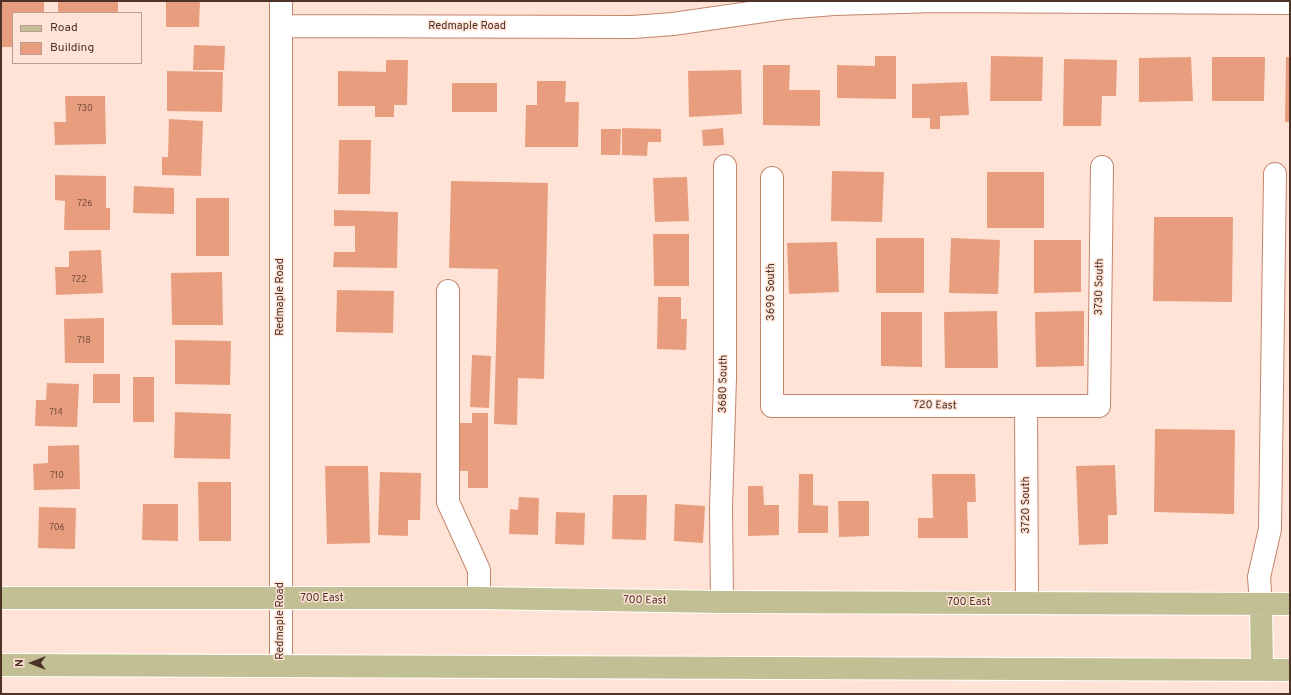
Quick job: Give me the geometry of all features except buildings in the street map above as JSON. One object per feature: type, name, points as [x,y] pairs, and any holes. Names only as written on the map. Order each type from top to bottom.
[{"type":"main road","name":"700 East","points":[[1,598],[282,600],[479,598],[722,602],[1290,604]]},
{"type":"main road","points":[[1261,604],[1262,669]]},
{"type":"main road","points":[[1,665],[1290,670]]},
{"type":"street","points":[[281,1],[281,26]]},
{"type":"street","name":"Redmaple Road","points":[[281,666],[281,26],[633,27],[673,24],[784,8],[834,4],[936,1],[1290,3]]},
{"type":"street","name":"3680 South","points":[[722,602],[721,507],[725,378],[725,166]]},
{"type":"street","name":"3730 South","points":[[1099,406],[1102,167]]},
{"type":"street","points":[[1261,604],[1259,577],[1270,529],[1275,174]]},
{"type":"street","name":"3690 South","points":[[772,178],[772,406]]},
{"type":"street","points":[[448,291],[448,502],[479,570],[479,598]]},
{"type":"street","name":"720 East","points":[[772,406],[1099,406]]},
{"type":"street","name":"3720 South","points":[[1026,407],[1027,603]]}]
